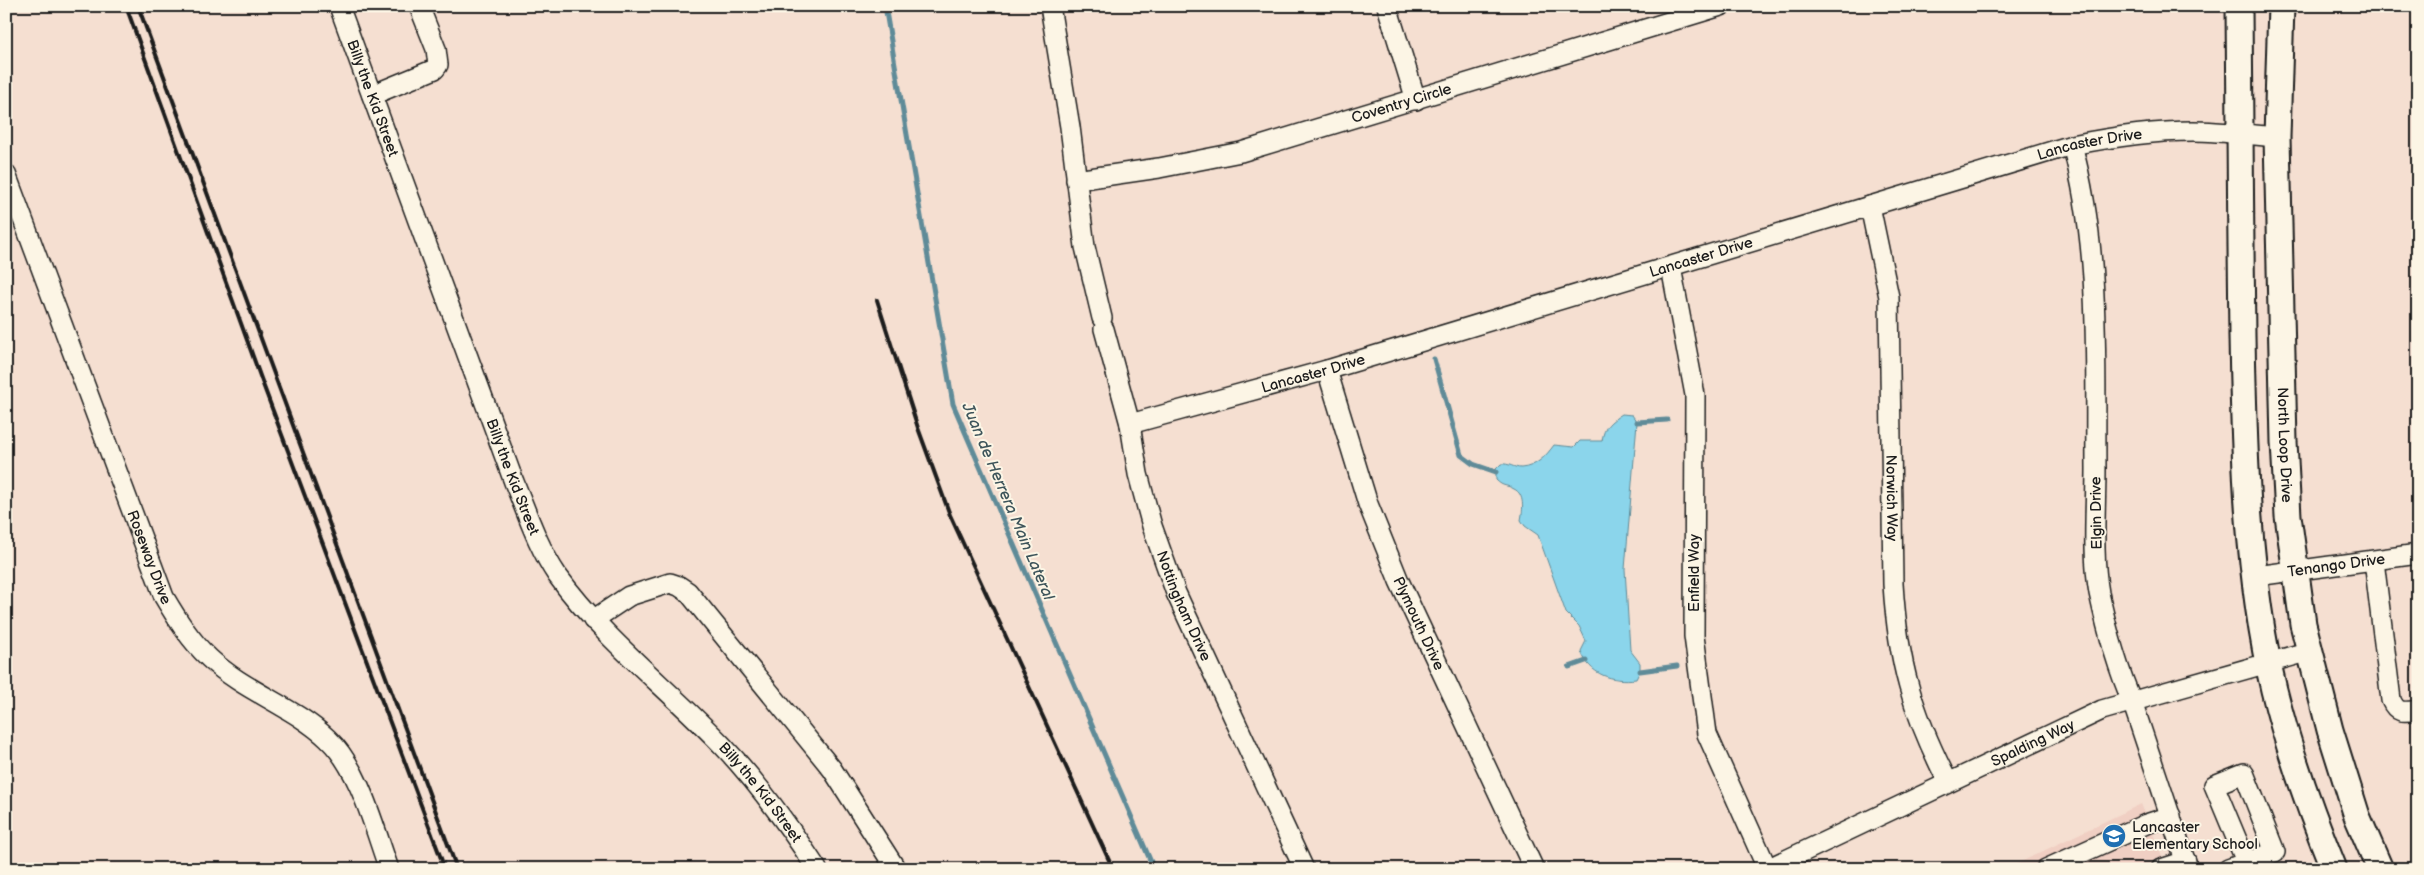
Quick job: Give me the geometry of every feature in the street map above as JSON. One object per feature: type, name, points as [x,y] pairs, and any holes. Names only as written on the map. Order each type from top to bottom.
[{"type":"main road","points":[[2239,6],[2239,134],[2246,480],[2256,576],[2269,664],[2299,778],[2334,869]]},
{"type":"main road","name":"North Loop Drive","points":[[2281,6],[2277,137],[2284,442],[2288,516],[2303,624],[2333,740],[2357,816],[2380,869]]},
{"type":"street","name":"Billy the Kid Street","points":[[340,6],[514,482],[541,547],[556,573],[593,620],[724,747],[791,829],[818,869]]},
{"type":"street","points":[[372,95],[435,69],[438,65],[436,49],[420,6]]},
{"type":"street","points":[[1050,6],[1076,180]]},
{"type":"street","points":[[1386,6],[1416,100]]},
{"type":"street","name":"Coventry Circle","points":[[1076,180],[1158,168],[1241,152],[1721,6]]},
{"type":"street","name":"Lancaster Drive","points":[[1130,424],[1327,370],[2072,145],[2143,133],[2194,131],[2277,137]]},
{"type":"street","name":"Elgin Drive","points":[[2072,145],[2087,214],[2094,280],[2096,516],[2099,592],[2121,674],[2132,701],[2187,865]]},
{"type":"street","name":"Roseway Drive","points":[[6,174],[164,597],[184,631],[209,659],[239,680],[300,717],[328,739],[352,773],[389,869]]},
{"type":"street","name":"Nottingham Drive","points":[[1076,180],[1086,248],[1103,324],[1130,424],[1138,474],[1152,526],[1176,594],[1304,869]]},
{"type":"street","name":"Norwich Way","points":[[1870,206],[1889,297],[1892,566],[1896,631],[1904,673],[1918,718],[1948,782]]},
{"type":"street","name":"Enfield Way","points":[[1671,266],[1695,395],[1694,636],[1707,734],[1767,869]]},
{"type":"street","name":"Plymouth Drive","points":[[1327,370],[1368,504],[1396,572],[1534,869]]},
{"type":"street","name":"Tenango Drive","points":[[2256,576],[2418,554]]},
{"type":"street","points":[[2374,561],[2390,700],[2395,709],[2401,712],[2418,710]]},
{"type":"street","points":[[593,620],[629,596],[670,583],[688,592],[832,769],[896,869]]},
{"type":"street","name":"Spalding Way","points":[[1767,869],[2102,710],[2310,651]]},
{"type":"street","points":[[2046,869],[2146,824],[2171,816]]},
{"type":"street","points":[[2161,869],[2187,865]]},
{"type":"street","points":[[2228,869],[2248,866]]},
{"type":"shaded area","name":"Lancaster Elementary School","points":[[2141,804],[2167,869],[2006,869]]},
{"type":"water","points":[[1622,414],[1632,415],[1637,422],[1625,569],[1630,650],[1640,663],[1640,671],[1636,679],[1627,680],[1603,675],[1590,666],[1585,659],[1581,651],[1586,641],[1579,626],[1566,613],[1538,535],[1525,526],[1521,520],[1522,498],[1518,491],[1496,480],[1496,469],[1501,464],[1518,468],[1531,466],[1548,453],[1554,445],[1574,447],[1580,441],[1602,441],[1608,425]]},
{"type":"waterway","name":"Juan de Herrera Main Lateral","points":[[885,6],[953,404],[1154,869]]},
{"type":"waterway","points":[[1434,359],[1461,455],[1473,464],[1496,472]]},
{"type":"waterway","points":[[1637,422],[1667,420]]},
{"type":"waterway","points":[[1569,667],[1586,661]]},
{"type":"waterway","points":[[1640,671],[1677,666]]},
{"type":"railway","points":[[126,6],[264,387],[445,869]]},
{"type":"railway","points":[[138,6],[457,869]]},
{"type":"railway","points":[[877,300],[918,428],[950,515],[1113,869]]},
{"type":"place","name":"Lancaster Elementary School","points":[[2114,836]]}]
